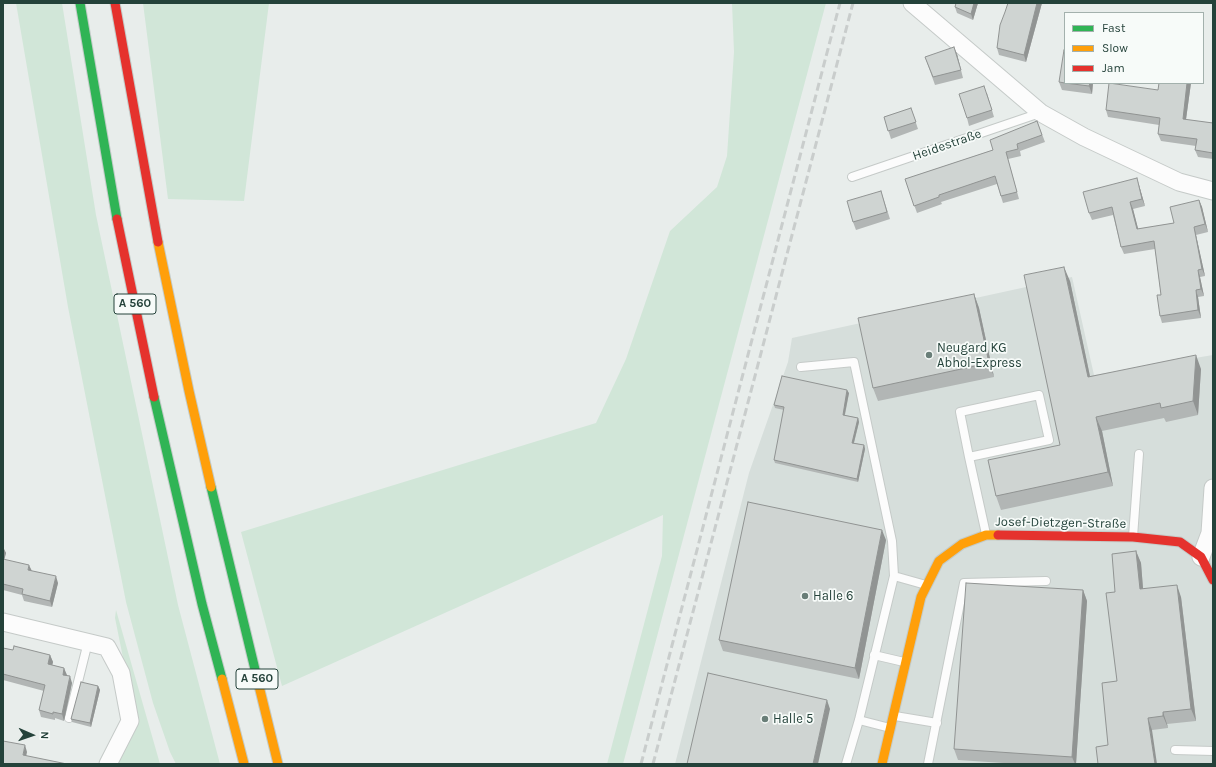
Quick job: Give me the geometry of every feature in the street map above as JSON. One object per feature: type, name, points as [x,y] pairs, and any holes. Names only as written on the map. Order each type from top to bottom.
[{"type":"main road","name":"A 560","points":[[80,3],[117,219],[152,387],[202,604],[244,764]]},
{"type":"main road","name":"A 560","points":[[115,3],[151,207],[189,391],[236,594],[278,764]]},
{"type":"main road","name":"Josef-Dietzgen-Straße","points":[[882,764],[921,597],[939,561],[962,544],[986,535],[1019,534],[1133,538],[1180,542],[1201,556],[1213,580]]},
{"type":"street","points":[[912,3],[1041,113],[1084,137],[1179,182],[1213,191]]},
{"type":"street","points":[[1201,556],[1210,533],[1213,488]]},
{"type":"street","points":[[3,622],[108,647],[121,673],[130,721],[108,764]]},
{"type":"lane","name":"Heidestraße","points":[[852,177],[1041,113]]},
{"type":"lane","points":[[801,367],[854,362],[892,540],[894,576],[859,720],[846,764]]},
{"type":"lane","points":[[969,456],[1049,440],[1039,395],[960,412],[969,456],[986,535]]},
{"type":"lane","points":[[1133,538],[1140,454]]},
{"type":"lane","points":[[894,576],[927,585]]},
{"type":"lane","points":[[928,764],[964,583],[1046,581]]},
{"type":"lane","points":[[69,718],[88,642]]},
{"type":"lane","points":[[874,655],[906,662]]},
{"type":"lane","points":[[894,715],[937,723]]},
{"type":"lane","points":[[859,720],[891,728]]},
{"type":"lane","points":[[1175,750],[1213,751]]},
{"type":"shaded area","points":[[1072,277],[1094,375],[1213,355],[1213,764],[675,764],[749,473],[788,362],[792,338]]},
{"type":"green space","points":[[16,3],[62,3],[96,215],[178,605],[220,764],[176,764],[170,752],[153,703],[126,602],[68,307]]},
{"type":"green space","points":[[143,3],[269,3],[244,201],[168,199]]},
{"type":"green space","points":[[732,3],[826,3],[623,764],[607,764],[662,556],[663,515],[282,686],[241,532],[596,423],[626,359],[670,231],[717,187],[727,156],[734,52]]},
{"type":"green space","points":[[116,610],[160,764],[117,764],[137,727],[115,618]]},
{"type":"building","points":[[956,3],[974,3],[971,14],[955,7]]},
{"type":"building","points":[[1008,3],[1037,3],[1024,55],[997,48],[1000,25]]},
{"type":"building","points":[[954,47],[961,70],[933,77],[925,57]]},
{"type":"building","points":[[1064,50],[1064,83],[1059,82]]},
{"type":"building","points":[[1073,84],[1090,84],[1089,86]]},
{"type":"building","points":[[1109,84],[1158,90],[1159,84],[1187,84],[1183,119],[1213,123],[1213,153],[1195,150],[1197,139],[1158,134],[1160,118],[1106,110]]},
{"type":"building","points":[[984,86],[992,110],[967,118],[959,94]]},
{"type":"building","points":[[911,108],[916,122],[888,131],[884,117]]},
{"type":"building","points":[[1037,121],[1042,135],[1017,144],[1018,149],[1006,152],[1017,192],[1001,196],[995,176],[939,195],[939,197],[914,206],[905,179],[993,150],[990,140]]},
{"type":"building","points":[[1137,178],[1142,199],[1130,202],[1137,229],[1174,223],[1170,207],[1199,200],[1205,224],[1194,227],[1202,269],[1198,270],[1201,289],[1196,290],[1198,310],[1160,316],[1157,295],[1161,295],[1154,241],[1121,247],[1112,207],[1089,213],[1083,192]]},
{"type":"building","points":[[881,191],[887,212],[853,222],[847,201]]},
{"type":"building","points":[[1064,267],[1088,377],[1196,355],[1193,401],[1161,408],[1160,403],[1096,417],[1108,472],[996,496],[988,460],[1060,445],[1024,275]]},
{"type":"building","name":"Neugard KG Abhol-Express","points":[[974,294],[989,363],[873,388],[858,318]]},
{"type":"building","points":[[782,376],[847,390],[843,415],[858,418],[852,443],[864,445],[857,479],[774,460],[784,407],[774,405]]},
{"type":"building","name":"Halle 6","points":[[748,502],[882,530],[855,668],[719,640]]},
{"type":"building","points":[[1136,551],[1140,589],[1177,585],[1191,709],[1163,712],[1163,716],[1148,718],[1155,764],[1098,764],[1096,747],[1108,745],[1102,683],[1117,681],[1106,593],[1115,592],[1112,554]]},
{"type":"building","points":[[3,559],[29,565],[28,570],[56,576],[50,601],[22,594],[23,589],[3,584]]},
{"type":"building","points":[[966,583],[1083,590],[1072,757],[954,749]]},
{"type":"building","points":[[14,646],[50,655],[48,664],[64,668],[63,675],[70,676],[62,714],[53,712],[53,714],[39,710],[45,685],[3,674],[3,648],[13,650]]},
{"type":"building","points":[[708,673],[827,700],[813,764],[687,764]]},
{"type":"building","points":[[81,682],[98,686],[90,723],[71,719]]},
{"type":"building","points":[[3,741],[25,745],[23,755],[67,764],[3,764]]},
{"type":"railway","points":[[641,764],[840,3]]},
{"type":"railway","points":[[653,764],[853,3]]},
{"type":"traffic: fast","points":[[80,3],[117,219]]},
{"type":"traffic: fast","points":[[154,397],[202,604],[222,679]]},
{"type":"traffic: fast","points":[[211,487],[259,686]]},
{"type":"traffic: slow","points":[[158,242],[189,391],[211,487]]},
{"type":"traffic: slow","points":[[882,764],[921,597],[939,561],[962,544],[986,535],[998,535]]},
{"type":"traffic: slow","points":[[222,679],[244,764]]},
{"type":"traffic: slow","points":[[259,686],[278,764]]},
{"type":"traffic: jam","points":[[115,3],[158,242]]},
{"type":"traffic: jam","points":[[117,219],[154,397]]},
{"type":"traffic: jam","points":[[998,535],[1133,537],[1180,542],[1201,557],[1213,580]]},
{"type":"place","name":"Neugard KG Abhol-Express","points":[[929,355]]},
{"type":"place","name":"Halle 6","points":[[805,596]]},
{"type":"place","name":"Halle 5","points":[[765,719]]}]
